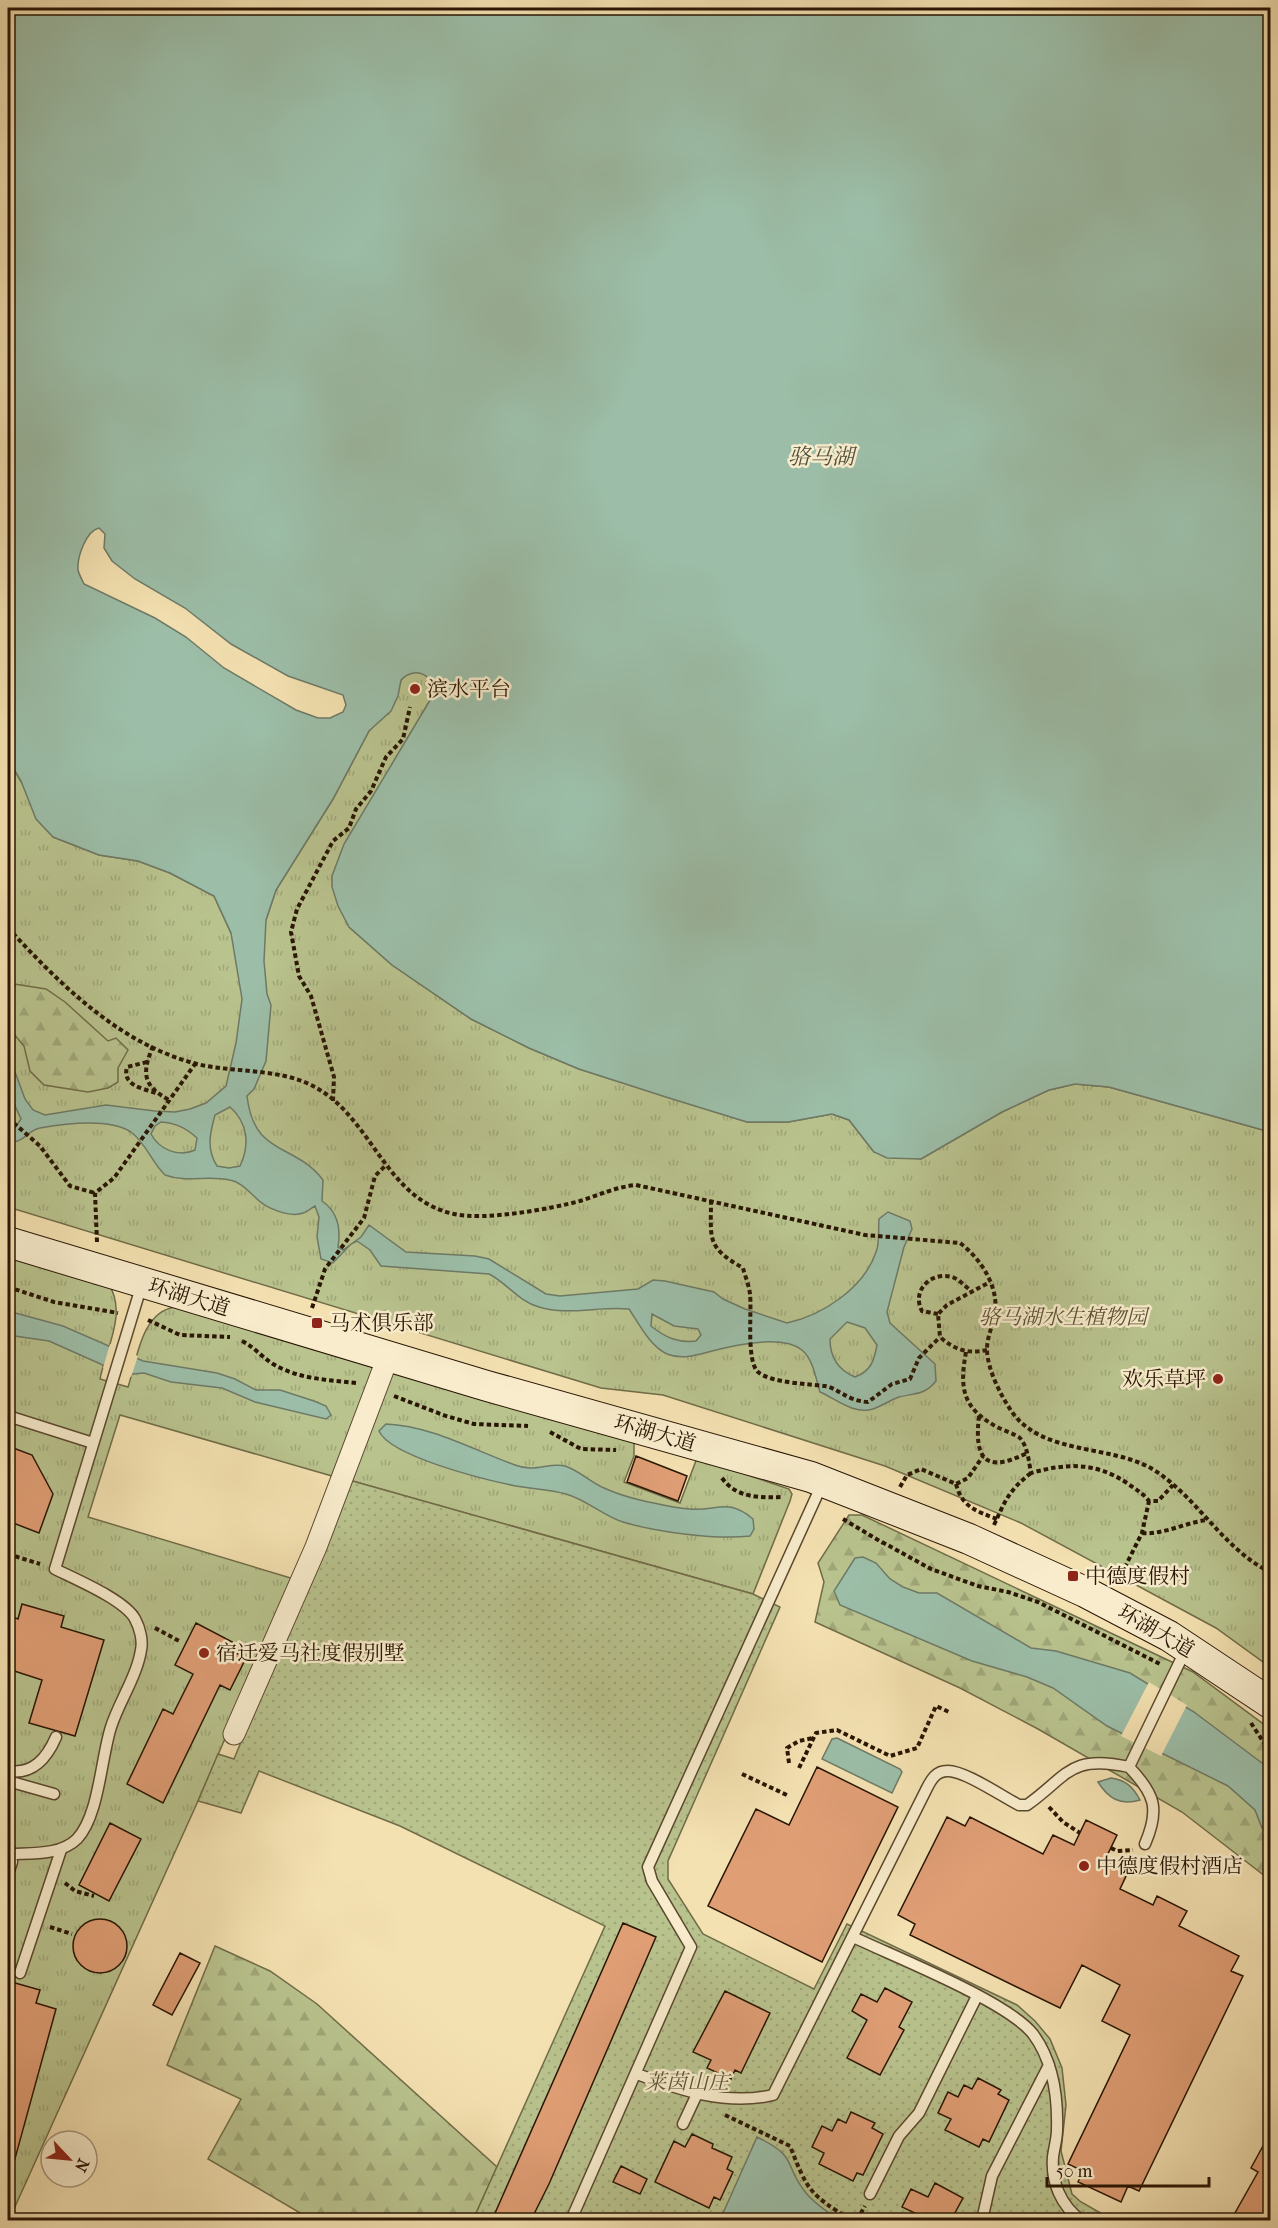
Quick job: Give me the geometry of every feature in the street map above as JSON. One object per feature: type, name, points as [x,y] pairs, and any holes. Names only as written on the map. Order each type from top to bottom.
[{"type":"street","name":"环湖大道","points":[[8,1242],[388,1357],[995,1551],[1085,1592],[1178,1667],[1258,1710]]},
{"type":"street","points":[[234,1734],[316,1547],[388,1357]]},
{"type":"lane","points":[[8,1874],[10,1849],[61,1850],[76,1840],[87,1821],[111,1727],[141,1651],[141,1636],[134,1617],[112,1599],[55,1569],[142,1284]]},
{"type":"lane","points":[[8,1416],[93,1443]]},
{"type":"lane","points":[[571,2220],[637,2074],[690,1947],[652,1881],[648,1867],[818,1493]]},
{"type":"lane","points":[[1129,1767],[1178,1667]]},
{"type":"lane","points":[[8,1771],[34,1767],[46,1758],[56,1737]]},
{"type":"lane","points":[[637,2074],[697,2094],[762,2098],[773,2095],[927,1788],[937,1774],[947,1771],[960,1774],[1019,1805],[1027,1805],[1070,1769],[1101,1763],[1129,1767],[1147,1788],[1154,1804],[1153,1825],[1145,1844]]},
{"type":"lane","points":[[8,1781],[54,1794]]},
{"type":"lane","points":[[20,1973],[61,1850]]},
{"type":"lane","points":[[853,1937],[977,1996],[1013,2016],[1032,2033],[1049,2065],[1057,2106],[1057,2133],[1053,2158],[1056,2186],[1062,2203],[1081,2220]]},
{"type":"lane","points":[[870,2194],[899,2136],[919,2113],[977,1996]]},
{"type":"lane","points":[[982,2220],[992,2176],[1049,2065]]},
{"type":"lane","points":[[683,2124],[697,2094]]},
{"type":"path","points":[[333,1101],[334,1077],[311,996],[299,976],[291,932],[297,909],[333,841],[349,828],[356,809],[372,791],[386,757],[403,739],[410,707]]},
{"type":"path","points":[[8,928],[59,982],[101,1017],[153,1046],[195,1064],[271,1075],[313,1086],[333,1101],[373,1142],[386,1165],[413,1195],[429,1207],[456,1215],[488,1216],[579,1201],[621,1186],[636,1185],[865,1235],[918,1237],[960,1243],[970,1250],[994,1291],[995,1312],[987,1350],[997,1385],[1013,1414],[1040,1435],[1153,1469],[1173,1485],[1234,1547],[1256,1565],[1270,1572]]},
{"type":"path","points":[[153,1046],[147,1062],[148,1085],[156,1093]]},
{"type":"path","points":[[147,1062],[127,1067],[125,1074],[135,1086],[156,1093],[169,1101]]},
{"type":"path","points":[[95,1193],[114,1178],[195,1064]]},
{"type":"path","points":[[9,1119],[40,1146],[70,1186],[95,1193]]},
{"type":"path","points":[[310,1314],[326,1269],[364,1218],[375,1176],[386,1165]]},
{"type":"path","points":[[95,1193],[98,1270]]},
{"type":"path","points":[[711,1200],[711,1235],[720,1255],[742,1268],[751,1305],[753,1364],[758,1372],[776,1379],[811,1386],[829,1386],[849,1399],[868,1402],[892,1384],[910,1379],[920,1358],[940,1337]]},
{"type":"path","points":[[938,1314],[922,1311],[918,1303],[920,1292],[928,1279],[939,1275],[954,1278],[972,1292]]},
{"type":"path","points":[[987,1350],[966,1352],[950,1346],[940,1337],[938,1314],[947,1305],[990,1282]]},
{"type":"path","points":[[8,1287],[54,1302],[121,1313],[133,1312],[180,1335],[235,1337],[251,1345],[273,1363],[291,1372],[330,1382],[370,1385],[446,1416],[474,1424],[539,1428]]},
{"type":"path","points":[[966,1352],[961,1379],[966,1399],[979,1416],[1020,1438],[1027,1453],[1031,1473]]},
{"type":"path","points":[[979,1416],[976,1441],[978,1451],[983,1456],[994,1463],[1010,1461],[1027,1453]]},
{"type":"path","points":[[548,1431],[581,1449],[618,1450]]},
{"type":"path","points":[[896,1492],[907,1475],[921,1469],[956,1484],[968,1478],[983,1456]]},
{"type":"path","points":[[956,1484],[959,1497],[969,1508],[997,1519],[1002,1504],[1016,1485],[1031,1473],[1048,1468],[1086,1465],[1112,1473],[1149,1501],[1158,1501],[1173,1485]]},
{"type":"path","points":[[716,1473],[729,1488],[753,1496],[795,1497],[818,1493],[883,1543]]},
{"type":"path","points":[[1113,1590],[1142,1533],[1149,1501]]},
{"type":"path","points":[[1142,1533],[1156,1534],[1184,1523],[1207,1520]]},
{"type":"path","points":[[867,1532],[931,1569],[978,1586],[1008,1592],[1038,1602],[1178,1667]]},
{"type":"path","points":[[8,1554],[55,1569]]},
{"type":"path","points":[[799,1768],[816,1733],[837,1730],[890,1756],[917,1748],[936,1706],[949,1712]]},
{"type":"path","points":[[1258,1710],[1270,1752]]},
{"type":"path","points":[[789,1763],[787,1748],[799,1741],[814,1738]]},
{"type":"path","points":[[742,1774],[789,1796]]},
{"type":"path","points":[[1039,1795],[1063,1822],[1080,1833]]},
{"type":"path","points":[[54,1871],[75,1891],[94,1896]]},
{"type":"path","points":[[37,1922],[72,1934]]},
{"type":"path","points":[[716,2096],[719,2112],[790,2146],[804,2182],[818,2199],[851,2220]]},
{"type":"green space","name":"骆马湖水生植物园","points":[[408,673],[425,674],[431,681],[432,697],[391,766],[349,927],[392,965],[471,1019],[529,1048],[579,1069],[747,1122],[788,1122],[832,1114],[849,1120],[874,1152],[921,1159],[1002,1112],[1049,1090],[1075,1084],[1109,1087],[1270,1132],[1270,1667],[1216,1628],[1021,1523],[885,1466],[663,1395],[601,1388],[8,1207],[8,759],[53,837],[99,855],[138,861],[170,873],[214,896],[231,933],[266,920],[276,890],[333,799],[369,731],[397,690],[401,680]]},
{"type":"green space","points":[[8,983],[46,989],[65,1002],[108,1041],[116,1038],[128,1050],[118,1068],[118,1082],[108,1088],[88,1092],[44,1085],[30,1071],[24,1046],[8,1027]]},
{"type":"green space","points":[[8,1253],[108,1283],[114,1294],[116,1318],[100,1379],[128,1387],[142,1339],[148,1327],[164,1311],[175,1307],[370,1361],[373,1370],[332,1476],[120,1415],[88,1517],[294,1579],[198,1801],[50,2129],[39,2129],[39,2153],[9,2220]]},
{"type":"green space","points":[[392,1370],[629,1440],[634,1443],[634,1456],[624,1482],[680,1503],[697,1458],[789,1489],[792,1494],[790,1501],[753,1594],[349,1480]]},
{"type":"green space","name":"莱茵山庄","points":[[349,1480],[753,1594],[780,1607],[668,1861],[668,1879],[703,1934],[814,1989],[847,1924],[1017,2005],[1050,2039],[1062,2068],[1066,2105],[1061,2151],[1072,2194],[1081,2202],[1113,2220],[473,2220],[605,1926],[400,1826],[259,1771],[241,1813],[198,1801],[218,1754],[234,1759]]},
{"type":"green space","points":[[849,1515],[862,1515],[1193,1672],[1270,1729],[1270,1880],[1182,1812],[1038,1729],[960,1688],[815,1622],[824,1582],[818,1563]]},
{"type":"green space","points":[[215,1946],[270,1971],[317,2004],[497,2167],[473,2220],[312,2220],[208,2159],[241,2099],[167,2065]]},
{"type":"water","name":"骆马湖","points":[[8,8],[1270,8],[1270,1132],[1109,1087],[1075,1084],[1049,1090],[1002,1112],[921,1159],[887,1158],[874,1152],[849,1120],[832,1114],[788,1122],[747,1122],[579,1069],[529,1048],[471,1019],[392,965],[349,927],[338,906],[332,887],[332,876],[344,844],[432,697],[433,689],[428,678],[412,673],[401,680],[398,696],[391,711],[369,731],[333,799],[276,890],[266,920],[264,961],[267,994],[271,1005],[266,1061],[254,1089],[247,1096],[251,1116],[266,1139],[300,1159],[323,1180],[322,1201],[332,1210],[337,1221],[338,1247],[343,1250],[350,1245],[333,1263],[321,1259],[317,1237],[319,1217],[315,1206],[303,1213],[285,1213],[260,1202],[234,1181],[165,1175],[136,1137],[122,1128],[86,1123],[50,1126],[36,1129],[18,1141],[8,1143],[8,1133],[12,1132],[21,1119],[8,1090],[8,1053],[25,1099],[33,1110],[45,1115],[106,1105],[175,1112],[190,1109],[206,1103],[226,1086],[236,1043],[242,999],[231,933],[214,896],[170,873],[138,861],[99,855],[53,837],[36,819],[21,781],[8,759]],"holes":[[[99,528],[105,534],[104,548],[112,561],[135,579],[185,608],[231,644],[288,676],[343,695],[346,705],[343,712],[330,718],[318,718],[296,710],[224,668],[186,637],[155,618],[84,584],[78,570],[79,558],[86,539]],[[230,1107],[241,1120],[246,1142],[240,1166],[229,1168],[217,1166],[214,1160],[210,1141],[215,1115]],[[161,1122],[185,1129],[197,1138],[195,1150],[182,1153],[164,1148],[151,1134],[155,1126]]]},
{"type":"water","points":[[888,1212],[910,1221],[912,1229],[904,1247],[887,1312],[890,1323],[935,1364],[936,1381],[924,1391],[899,1397],[873,1409],[859,1410],[820,1392],[809,1359],[802,1350],[793,1345],[758,1342],[690,1356],[673,1356],[655,1346],[629,1309],[550,1310],[525,1301],[489,1274],[381,1266],[370,1250],[357,1241],[352,1244],[361,1237],[369,1225],[406,1252],[475,1256],[489,1259],[546,1294],[560,1296],[638,1289],[653,1280],[665,1281],[714,1292],[723,1299],[745,1309],[787,1323],[828,1307],[852,1288],[870,1265],[877,1248],[879,1219]],"holes":[[[652,1314],[674,1326],[698,1329],[701,1335],[696,1341],[683,1341],[667,1337],[651,1326]],[[847,1322],[865,1328],[877,1345],[871,1365],[865,1372],[855,1377],[840,1367],[833,1358],[830,1339]]]},
{"type":"water","points":[[8,1311],[63,1326],[143,1361],[217,1373],[256,1390],[280,1390],[326,1406],[331,1415],[326,1419],[255,1402],[222,1388],[171,1382],[144,1373],[132,1374],[105,1366],[49,1341],[8,1335]]},
{"type":"water","points":[[386,1424],[436,1434],[522,1467],[565,1466],[604,1488],[639,1500],[683,1508],[728,1507],[736,1509],[753,1519],[754,1529],[750,1536],[720,1537],[637,1526],[609,1516],[566,1494],[497,1482],[459,1472],[418,1457],[387,1440],[379,1431]]},
{"type":"water","points":[[863,1557],[876,1563],[890,1579],[903,1587],[919,1593],[937,1593],[1031,1648],[1056,1651],[1130,1673],[1194,1712],[1270,1769],[1270,1834],[1262,1828],[1255,1810],[1228,1786],[1107,1726],[1053,1688],[1027,1677],[972,1661],[840,1605],[834,1591],[855,1558]]},
{"type":"water","points":[[837,1738],[900,1769],[902,1772],[892,1793],[822,1759],[832,1739]]},
{"type":"water","points":[[1111,1778],[1121,1780],[1128,1785],[1140,1800],[1126,1802],[1110,1796],[1098,1782]]},
{"type":"water","points":[[757,2137],[785,2156],[806,2193],[838,2220],[720,2220]]},
{"type":"pier","points":[[110,1344],[138,1356],[131,1377],[103,1368]]},
{"type":"pier","points":[[1149,1682],[1187,1705],[1161,1756],[1121,1736]]},
{"type":"building","points":[[8,1446],[32,1455],[53,1494],[39,1533],[8,1521]]},
{"type":"building","points":[[636,1456],[687,1476],[678,1501],[627,1482]]},
{"type":"building","points":[[22,1604],[64,1616],[61,1627],[104,1640],[75,1736],[29,1723],[42,1680],[8,1669],[8,1615],[18,1619]]},
{"type":"building","points":[[196,1623],[240,1646],[236,1653],[246,1658],[230,1690],[220,1685],[163,1803],[127,1784],[163,1709],[173,1714],[193,1674],[175,1665]]},
{"type":"building","points":[[817,1767],[898,1807],[822,1962],[708,1906],[756,1809],[789,1825]]},
{"type":"building","points":[[947,1817],[965,1826],[970,1817],[1043,1854],[1053,1835],[1074,1845],[1086,1820],[1117,1835],[1105,1860],[1128,1872],[1120,1889],[1153,1905],[1157,1896],[1187,1911],[1179,1926],[1239,1956],[1231,1971],[1243,1976],[1139,2191],[1128,2186],[1121,2202],[1078,2182],[1083,2171],[1068,2164],[1130,2035],[1102,2021],[1120,1985],[1082,1965],[1060,2008],[910,1935],[915,1924],[898,1915]]},
{"type":"building","points":[[110,1823],[141,1839],[109,1901],[79,1885]]},
{"type":"building","points":[[95,1919],[105,1919],[115,1923],[123,1931],[127,1946],[123,1961],[115,1969],[105,1973],[95,1973],[85,1969],[77,1961],[73,1951],[73,1941],[77,1931],[85,1923]]},
{"type":"building","points":[[623,1923],[656,1937],[549,2184],[531,2220],[492,2220]]},
{"type":"building","points":[[180,1953],[200,1963],[172,2015],[153,2005]]},
{"type":"building","points":[[8,1981],[40,1990],[36,2003],[56,2009],[13,2166],[8,2165]]},
{"type":"building","points":[[885,1988],[912,2002],[899,2027],[904,2030],[880,2075],[847,2058],[867,2020],[852,2011],[861,1994],[877,2002]]},
{"type":"building","points":[[725,1991],[770,2013],[741,2073],[735,2070],[731,2079],[707,2068],[711,2060],[693,2052]]},
{"type":"building","points":[[978,2078],[1001,2090],[998,2094],[1009,2100],[989,2142],[983,2139],[979,2147],[945,2130],[951,2119],[938,2113],[948,2092],[958,2097],[964,2085],[972,2089]]},
{"type":"building","points":[[851,2112],[875,2123],[872,2128],[883,2134],[863,2175],[857,2173],[853,2181],[819,2164],[824,2153],[812,2147],[822,2126],[832,2131],[838,2119],[846,2123]]},
{"type":"building","points":[[1270,2133],[1270,2220],[1231,2220],[1258,2172],[1251,2168]]},
{"type":"building","points":[[692,2134],[713,2144],[712,2148],[732,2157],[727,2169],[733,2172],[720,2200],[714,2197],[709,2208],[655,2182],[674,2141],[685,2147]]},
{"type":"building","points":[[621,2166],[647,2179],[640,2194],[613,2182]]},
{"type":"building","points":[[935,2183],[963,2198],[951,2220],[914,2220],[917,2214],[902,2207],[911,2189],[928,2197]]},
{"type":"place","name":"滨水平台","points":[[415,689]]},
{"type":"place","name":"马术俱乐部","points":[[317,1323]]},
{"type":"place","name":"欢乐草坪","points":[[1218,1379]]},
{"type":"place","name":"中德度假村","points":[[1073,1576]]},
{"type":"place","name":"宿迁爱马社度假别墅","points":[[204,1653]]},
{"type":"place","name":"中德度假村酒店","points":[[1084,1866]]}]
